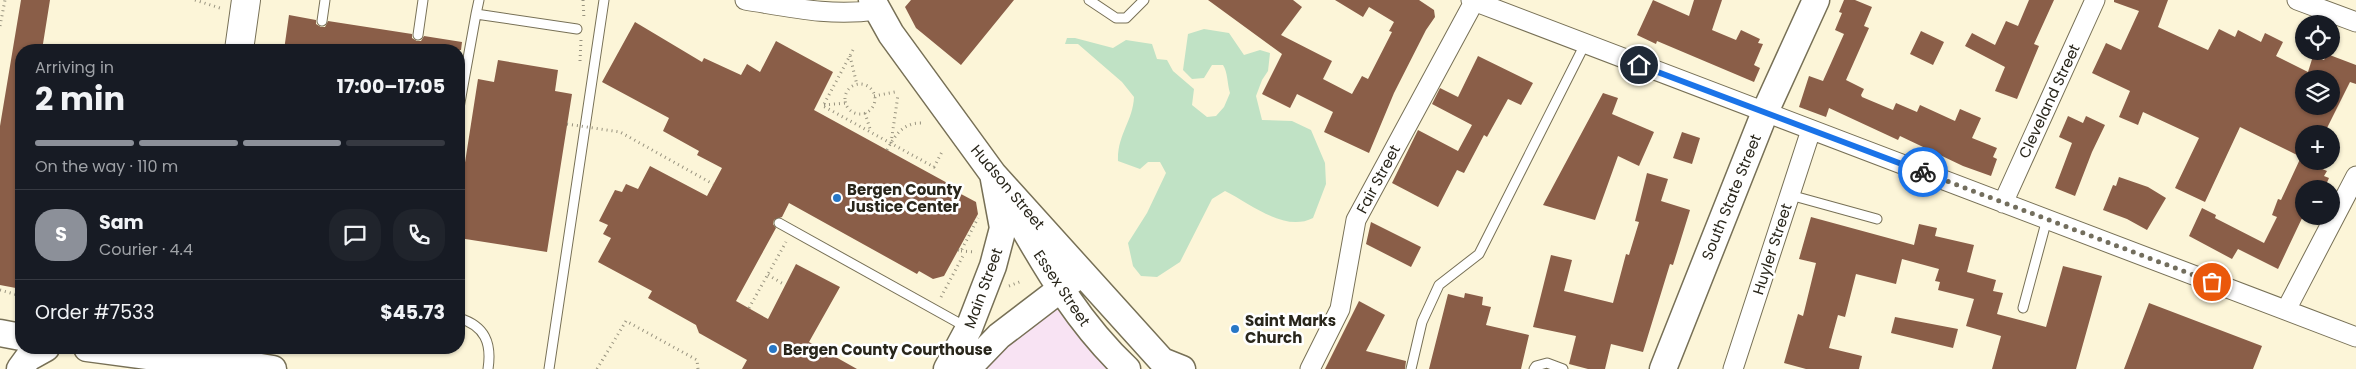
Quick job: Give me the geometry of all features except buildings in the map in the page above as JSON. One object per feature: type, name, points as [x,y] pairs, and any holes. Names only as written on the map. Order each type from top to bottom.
[{"type":"main road","name":"South State Street","points":[[1663,369],[1765,112],[1816,0]]},
{"type":"main road","name":"Hudson Street","points":[[874,5],[992,174],[1072,281],[1172,365]]},
{"type":"main road","points":[[240,44],[245,8]]},
{"type":"main road","name":"Main Street","points":[[947,369],[969,328],[993,266],[1003,228],[992,174]]},
{"type":"main road","name":"Main Street","points":[[967,369],[999,336],[1072,281]]},
{"type":"main road","name":"Essex Street","points":[[1072,281],[1080,315],[1093,334],[1127,369]]},
{"type":"main road","points":[[0,333],[15,336]]},
{"type":"main road","points":[[20,369],[28,358],[35,354]]},
{"type":"main road","points":[[135,354],[162,358],[237,363],[273,369]]},
{"type":"street","points":[[745,0],[822,13],[852,13],[874,5]]},
{"type":"street","name":"Cleveland Street","points":[[2003,203],[2095,0]]},
{"type":"street","points":[[2297,0],[2356,22]]},
{"type":"street","points":[[1473,1],[2356,337]]},
{"type":"street","name":"Fair Street","points":[[1310,369],[1340,309],[1356,220],[1473,1]]},
{"type":"street","name":"Huyler Street","points":[[1734,369],[1811,130]]},
{"type":"street","points":[[2286,310],[2356,176]]},
{"type":"lane","points":[[322,20],[325,0]]},
{"type":"lane","points":[[418,35],[423,0]]},
{"type":"lane","points":[[465,75],[479,0]]},
{"type":"lane","points":[[550,369],[604,0]]},
{"type":"lane","points":[[1089,0],[1116,18],[1126,18],[1144,0]]},
{"type":"lane","points":[[476,14],[577,29]]},
{"type":"lane","points":[[1411,369],[1422,322],[1439,285],[1479,254],[1585,44]]},
{"type":"lane","points":[[1790,195],[1876,219]]},
{"type":"lane","points":[[2023,308],[2047,220]]},
{"type":"lane","points":[[779,223],[969,328]]},
{"type":"lane","points":[[465,320],[474,324],[483,333],[489,346],[488,369]]},
{"type":"lane","points":[[1534,369],[1536,366],[1547,363],[1563,369]]},
{"type":"path","points":[[0,26],[5,0]]},
{"type":"path","points":[[195,0],[245,8]]},
{"type":"path","points":[[823,106],[853,50]]},
{"type":"path","points":[[850,56],[857,85]]},
{"type":"path","points":[[857,85],[867,87],[874,96],[873,106],[865,113],[853,112],[846,103],[848,90],[857,85]]},
{"type":"path","points":[[874,96],[896,93],[891,143]]},
{"type":"path","points":[[823,106],[846,103]]},
{"type":"path","points":[[823,106],[934,167],[944,150]]},
{"type":"path","points":[[865,113],[871,132]]},
{"type":"path","points":[[887,150],[897,133],[907,125],[921,123]]},
{"type":"path","points":[[567,124],[620,132],[713,184]]},
{"type":"path","points":[[958,250],[961,251],[981,212]]},
{"type":"path","points":[[749,308],[786,242]]},
{"type":"path","points":[[941,297],[964,254]]},
{"type":"path","points":[[768,275],[786,285]]},
{"type":"path","points":[[0,290],[15,294]]},
{"type":"path","points":[[598,369],[626,322],[697,360],[698,369]]},
{"type":"shaded area","points":[[1058,288],[1127,369],[962,369]]},
{"type":"green space","points":[[1204,29],[1229,33],[1244,55],[1260,50],[1270,53],[1268,71],[1262,80],[1256,96],[1262,120],[1292,121],[1311,130],[1325,163],[1326,184],[1313,218],[1302,222],[1291,222],[1268,215],[1225,191],[1212,199],[1180,262],[1157,277],[1141,276],[1133,266],[1128,243],[1147,213],[1166,173],[1160,162],[1148,162],[1140,169],[1118,161],[1120,143],[1131,113],[1134,97],[1122,82],[1078,44],[1065,44],[1067,38],[1075,38],[1113,48],[1126,40],[1152,44],[1157,59],[1167,60],[1173,71],[1194,89],[1192,105],[1207,117],[1216,116],[1224,107],[1230,93],[1223,65],[1212,65],[1204,78],[1192,79],[1183,70],[1188,34]]},
{"type":"way so far","points":[[1923,172],[2212,282]]},
{"type":"place","name":"Bergen County Justice Center","points":[[837,198]]},
{"type":"place","name":"Saint Marks Church","points":[[1235,329]]},
{"type":"place","name":"Bergen County Courthouse","points":[[773,349]]},
{"type":"route","points":[[1639,65],[1923,172]]}]
